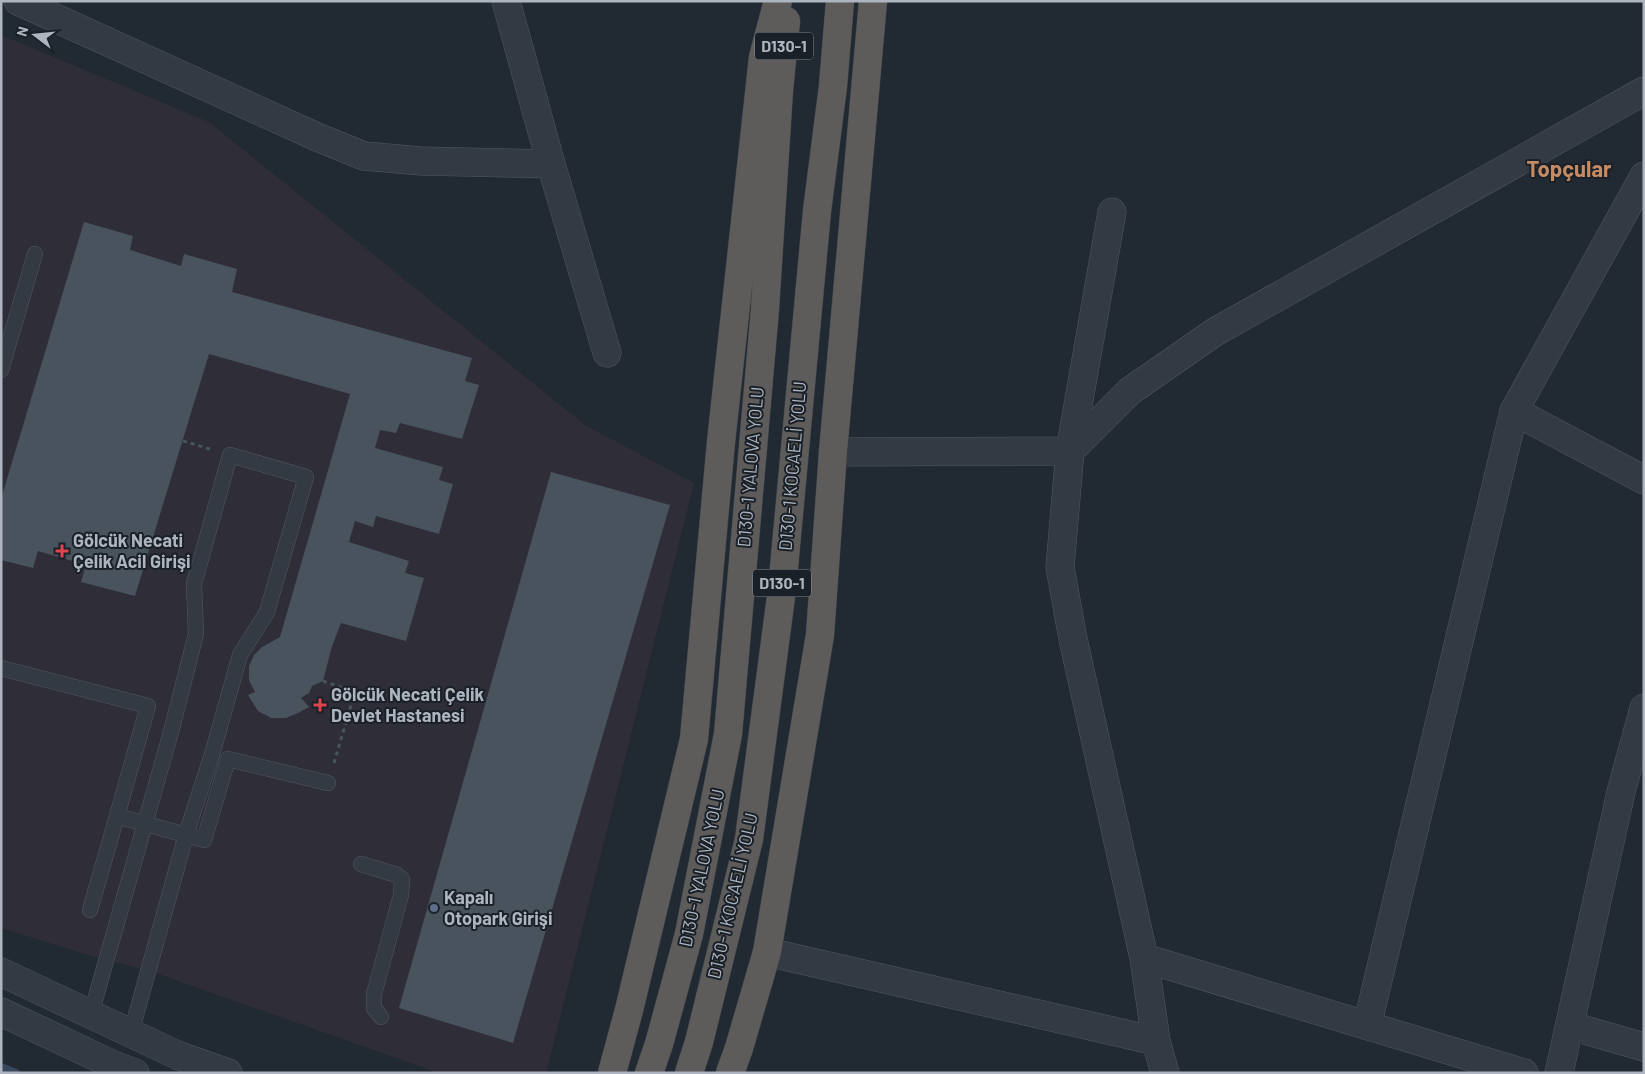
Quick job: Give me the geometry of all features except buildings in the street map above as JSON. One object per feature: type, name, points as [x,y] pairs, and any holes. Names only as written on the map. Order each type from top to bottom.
[{"type":"highway","points":[[612,1073],[624,1034],[694,739],[721,442],[763,57],[778,1]]},
{"type":"highway","name":"D130-1 YALOVA YOLU","points":[[649,1073],[659,1044],[689,934],[728,734],[764,318],[779,90],[788,1]]},
{"type":"highway","name":"D130-1 KOCAELİ YOLU","points":[[689,1073],[699,1042],[749,839],[782,589],[817,211],[833,86],[840,1]]},
{"type":"highway","points":[[730,1073],[767,952],[820,635],[833,452],[873,1]]},
{"type":"highway","points":[[624,1034],[627,1058],[640,1073]]},
{"type":"street","points":[[18,1],[317,137],[364,156],[421,161],[551,164]]},
{"type":"street","points":[[506,1],[551,164],[607,353]]},
{"type":"street","points":[[833,452],[1070,451],[1130,391],[1215,332],[1644,91]]},
{"type":"street","points":[[1367,1026],[1514,411],[1644,176]]},
{"type":"street","points":[[1112,212],[1070,451],[1060,568],[1073,639],[1144,958],[1156,1041],[1164,1073]]},
{"type":"street","points":[[1514,411],[1644,480]]},
{"type":"street","points":[[1559,1073],[1620,792],[1637,759],[1644,708]]},
{"type":"street","points":[[767,952],[1156,1041]]},
{"type":"street","points":[[1144,958],[1524,1073]]},
{"type":"street","points":[[1,972],[177,1055],[228,1073]]},
{"type":"street","points":[[1,1012],[116,1066],[135,1073]]},
{"type":"street","points":[[1570,1026],[1644,1047]]},
{"type":"lane","points":[[1,370],[34,254]]},
{"type":"lane","points":[[91,1014],[146,824],[196,634],[194,584],[230,455],[306,477],[267,612],[240,656],[213,751],[186,835],[131,1033]]},
{"type":"lane","points":[[1,668],[148,706],[90,910]]},
{"type":"lane","points":[[117,816],[204,840],[228,759],[328,783]]},
{"type":"lane","points":[[361,864],[397,875],[402,879],[401,895],[374,994],[374,1008],[381,1017]]},
{"type":"path","points":[[183,441],[230,455]]},
{"type":"path","points":[[323,681],[355,692],[328,783]]},
{"type":"shaded area","name":"Gölcük Necati Çelik Devlet Hastanesi","points":[[1,35],[209,122],[585,425],[694,483],[546,1073],[439,1073],[150,971],[98,958],[1,928]]},
{"type":"waterway","points":[[1,1067],[16,1073]]},
{"type":"place","name":"Gölcük Necati Çelik Acil Girişi","points":[[62,551]]},
{"type":"place","name":"Gölcük Necati Çelik Devlet Hastanesi","points":[[320,705]]},
{"type":"place","name":"Kapalı Otopark Girişi","points":[[434,908]]},
{"type":"district","name":"Topçular","points":[[1569,169]]}]
